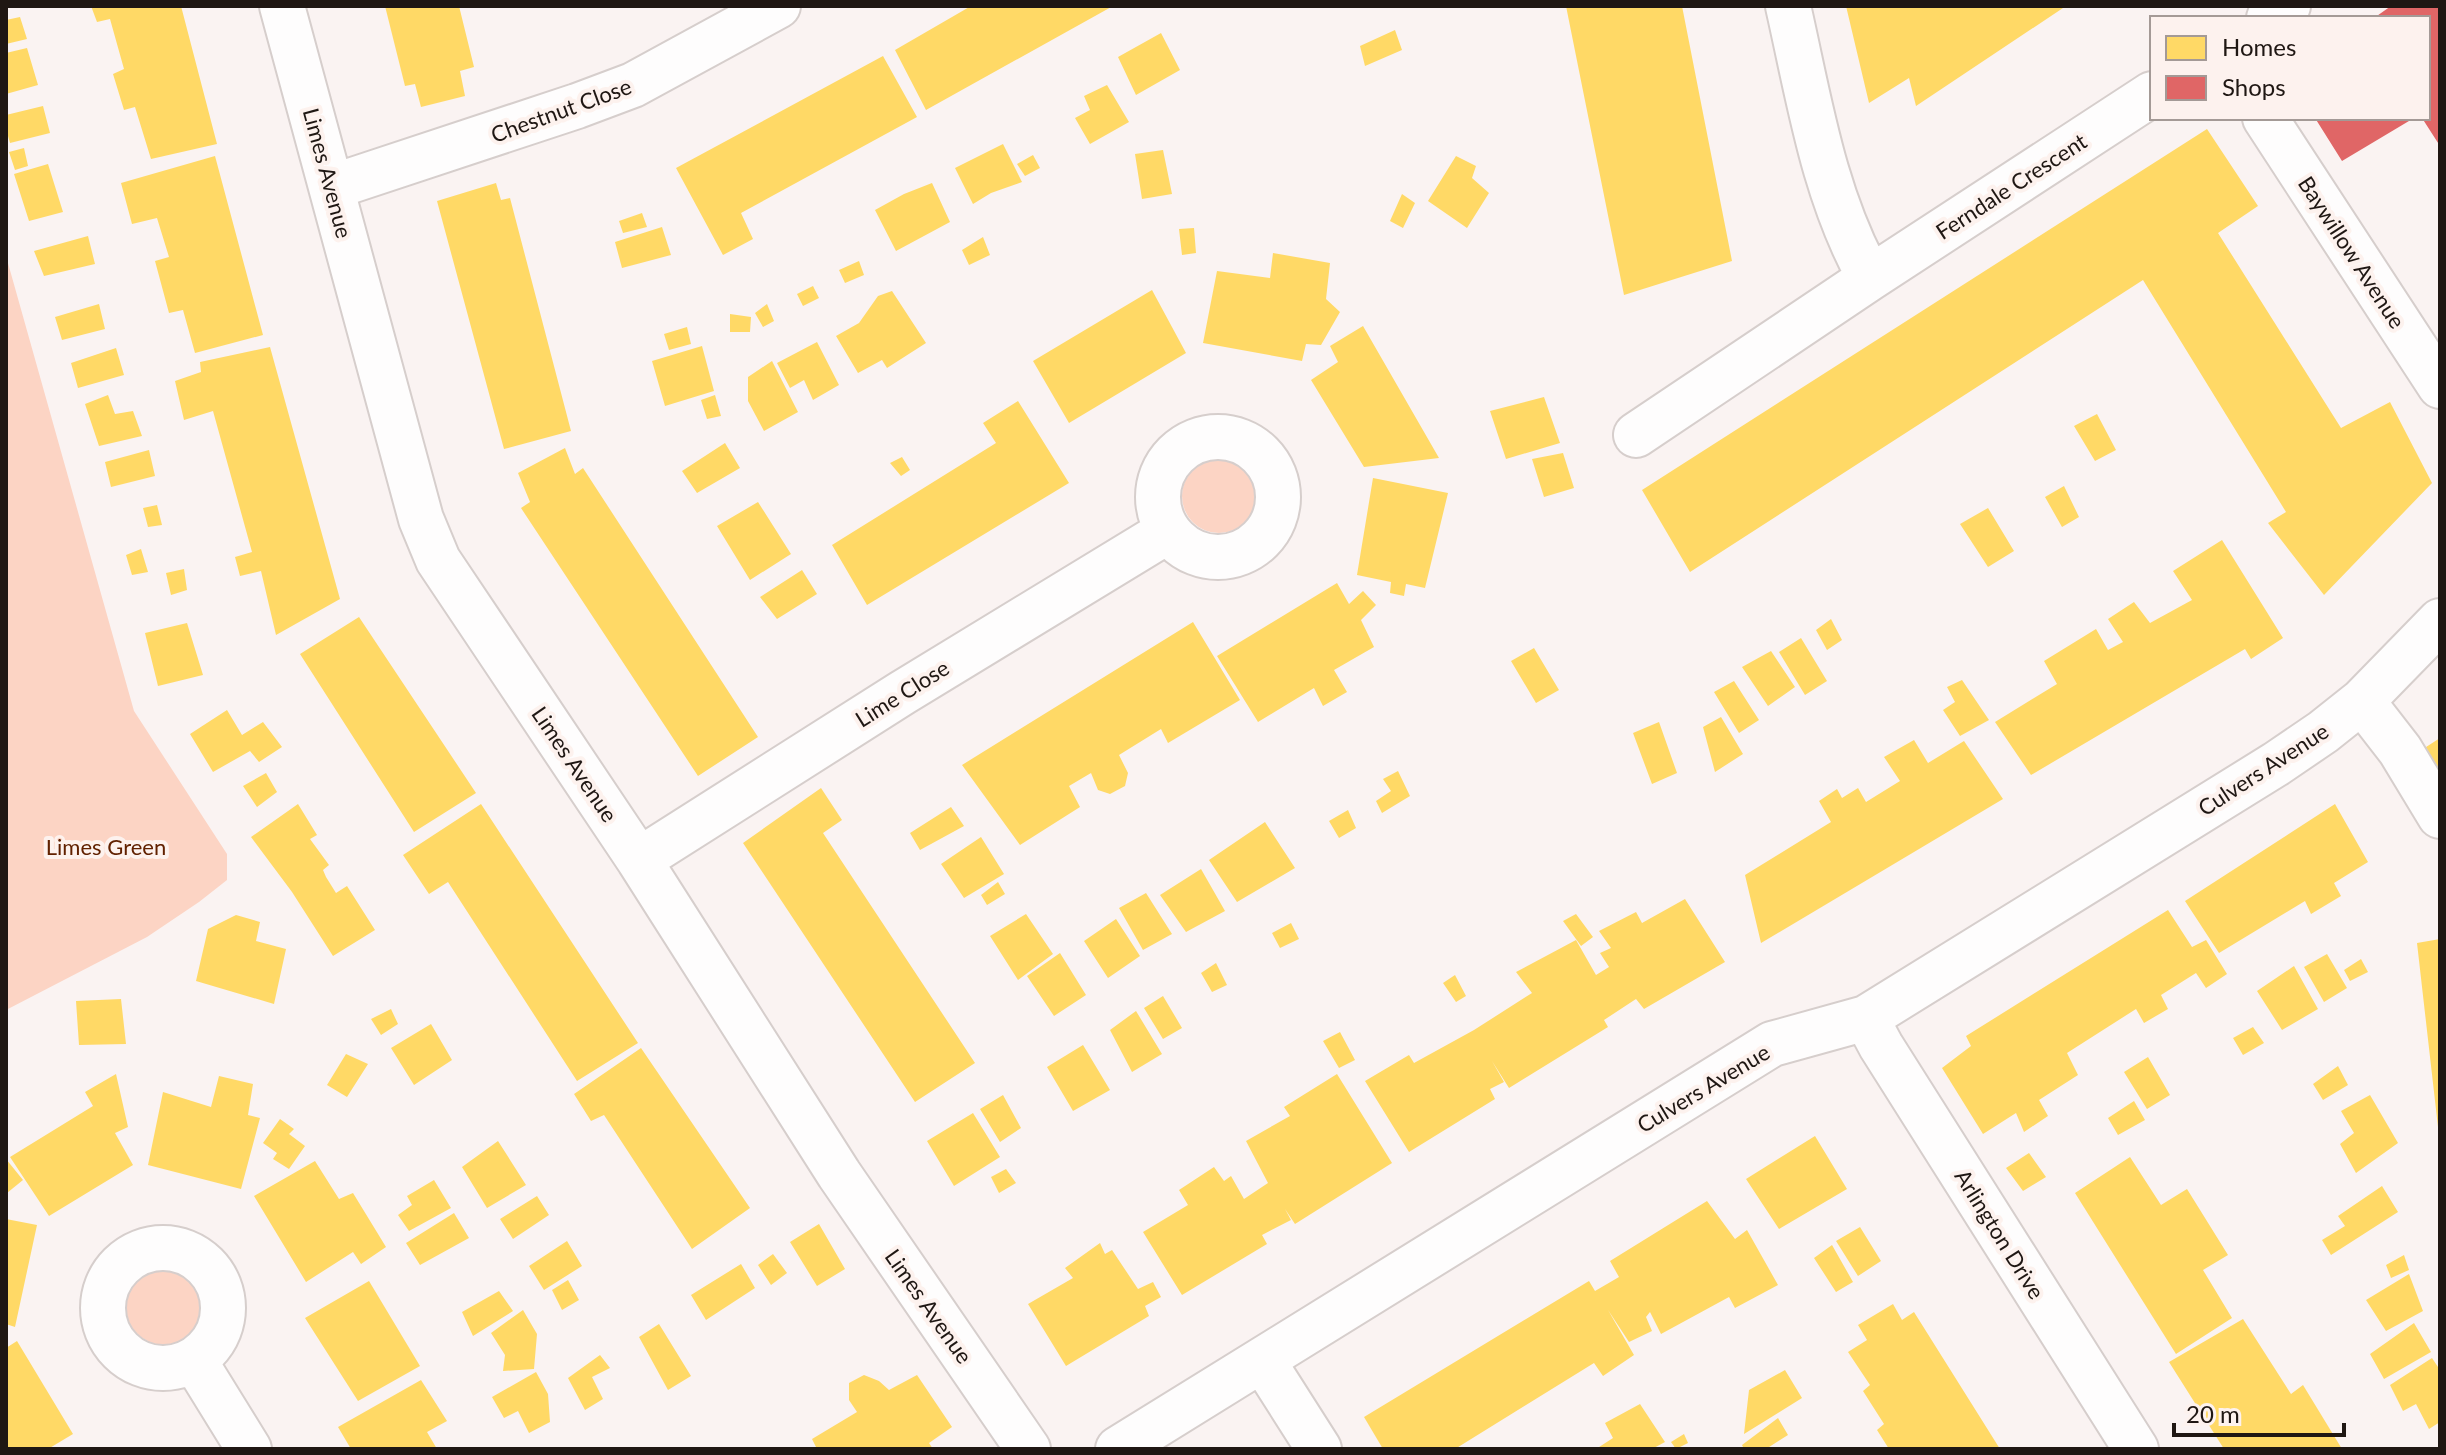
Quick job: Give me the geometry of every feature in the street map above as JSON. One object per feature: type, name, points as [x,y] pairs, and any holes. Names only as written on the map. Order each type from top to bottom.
[{"type":"street","name":"Limes Avenue","points":[[282,6],[421,519],[438,560],[639,860],[839,1174],[1028,1449]]},
{"type":"street","name":"Chestnut Close","points":[[332,187],[633,85],[778,6]]},
{"type":"street","points":[[1788,6],[1837,210],[1870,278]]},
{"type":"street","name":"Ferndale Crescent","points":[[1636,435],[2150,95]]},
{"type":"street","name":"Baywillow Avenue","points":[[2266,120],[2440,386]]},
{"type":"street","name":"Lime Close","points":[[639,860],[902,693],[1168,531]]},
{"type":"street","name":"Culvers Avenue","points":[[1118,1449],[1772,1044],[1866,1018],[2276,764],[2362,701],[2440,621]]},
{"type":"street","points":[[2362,701],[2400,750],[2440,816]]},
{"type":"street","name":"Arlington Drive","points":[[1866,1018],[2136,1449]]},
{"type":"street","points":[[194,1360],[249,1449]]},
{"type":"street","points":[[1263,1361],[1319,1449]]},
{"type":"green space","name":"Limes Green","points":[[6,256],[134,711],[227,854],[227,880],[147,937],[6,1010]]},
{"type":"green space","points":[[1219,459],[1233,462],[1245,470],[1253,482],[1256,496],[1253,510],[1245,522],[1233,530],[1219,533],[1205,530],[1193,522],[1185,510],[1182,496],[1185,482],[1193,470],[1205,462]]},
{"type":"green space","points":[[164,1269],[178,1272],[191,1280],[199,1293],[202,1307],[199,1321],[191,1334],[178,1342],[164,1345],[150,1342],[137,1334],[129,1321],[126,1307],[129,1293],[137,1280],[150,1272]]},
{"type":"building: Homes","points":[[91,6],[181,6],[217,144],[151,159],[135,107],[124,110],[113,74],[124,69],[110,19],[97,22]]},
{"type":"building: Homes","points":[[385,6],[459,6],[474,67],[460,71],[465,96],[421,107],[415,84],[405,86]]},
{"type":"building: Homes","points":[[971,6],[1113,6],[926,110],[895,50]]},
{"type":"building: Homes","points":[[1566,6],[1682,6],[1732,261],[1624,295]]},
{"type":"building: Homes","points":[[1846,6],[2066,6],[1916,106],[1909,78],[1869,103]]},
{"type":"building: Homes","points":[[20,17],[27,39],[6,44],[6,20]]},
{"type":"building: Homes","points":[[1395,30],[1402,50],[1365,66],[1360,46]]},
{"type":"building: Homes","points":[[1161,33],[1180,70],[1136,95],[1118,57]]},
{"type":"building: Homes","points":[[27,48],[38,85],[6,94],[6,53]]},
{"type":"building: Homes","points":[[883,56],[917,117],[741,213],[753,239],[723,255],[676,168]]},
{"type":"building: Homes","points":[[1107,85],[1129,122],[1090,144],[1075,118],[1090,110],[1084,96]]},
{"type":"building: Homes","points":[[43,106],[50,133],[10,143],[6,115]]},
{"type":"building: Homes","points":[[2207,129],[2258,206],[2218,233],[2341,428],[2390,402],[2432,483],[2324,595],[2268,523],[2286,512],[2143,280],[1690,572],[1642,490]]},
{"type":"building: Homes","points":[[1003,144],[1022,182],[991,193],[973,204],[955,168]]},
{"type":"building: Homes","points":[[24,148],[28,166],[15,170],[9,152]]},
{"type":"building: Homes","points":[[1163,150],[1172,194],[1142,199],[1135,154]]},
{"type":"building: Homes","points":[[1033,155],[1040,168],[1025,176],[1017,164]]},
{"type":"building: Homes","points":[[215,156],[263,335],[195,353],[183,310],[169,313],[155,261],[169,257],[157,218],[132,224],[121,183]]},
{"type":"building: Homes","points":[[1456,156],[1476,166],[1472,178],[1489,193],[1467,228],[1428,201]]},
{"type":"building: Homes","points":[[48,164],[63,212],[29,221],[14,174]]},
{"type":"building: Homes","points":[[496,183],[501,200],[510,198],[571,431],[504,449],[437,201]]},
{"type":"building: Homes","points":[[932,183],[950,222],[896,251],[875,210]]},
{"type":"building: Homes","points":[[1402,194],[1415,203],[1403,228],[1390,221]]},
{"type":"building: Homes","points":[[642,213],[647,227],[623,233],[619,221]]},
{"type":"building: Homes","points":[[662,227],[671,255],[622,268],[615,242]]},
{"type":"building: Homes","points":[[1194,228],[1196,253],[1182,255],[1179,229]]},
{"type":"building: Homes","points":[[88,236],[95,264],[44,276],[34,251]]},
{"type":"building: Homes","points":[[983,237],[990,255],[969,265],[962,250]]},
{"type":"building: Homes","points":[[1273,253],[1330,263],[1326,299],[1340,312],[1321,345],[1306,344],[1302,361],[1203,343],[1217,271],[1270,278]]},
{"type":"building: Homes","points":[[859,261],[864,275],[845,283],[839,270]]},
{"type":"building: Homes","points":[[813,286],[819,298],[803,306],[797,294]]},
{"type":"building: Homes","points":[[1152,290],[1186,353],[1069,423],[1033,361]]},
{"type":"building: Homes","points":[[892,291],[926,343],[887,368],[882,360],[858,373],[836,336],[859,323],[878,296]]},
{"type":"building: Homes","points":[[99,304],[105,329],[62,340],[55,317]]},
{"type":"building: Homes","points":[[767,304],[774,321],[763,327],[755,313]]},
{"type":"building: Homes","points":[[730,314],[751,317],[750,332],[730,332]]},
{"type":"building: Homes","points":[[1363,326],[1439,458],[1364,467],[1311,380],[1338,362],[1330,346]]},
{"type":"building: Homes","points":[[687,327],[691,344],[669,350],[664,334]]},
{"type":"building: Homes","points":[[817,342],[839,385],[813,400],[804,380],[790,388],[777,363]]},
{"type":"building: Homes","points":[[702,346],[714,391],[665,406],[652,361]]},
{"type":"building: Homes","points":[[270,347],[340,599],[276,635],[261,571],[240,576],[235,557],[252,552],[213,411],[184,420],[175,381],[201,372],[200,362]]},
{"type":"building: Homes","points":[[116,348],[124,375],[78,388],[71,363]]},
{"type":"building: Homes","points":[[772,361],[798,412],[764,431],[748,401],[748,377]]},
{"type":"building: Homes","points":[[108,395],[115,414],[133,411],[142,436],[99,446],[85,404]]},
{"type":"building: Homes","points":[[715,395],[721,416],[707,419],[701,400]]},
{"type":"building: Homes","points":[[1544,397],[1560,443],[1506,459],[1490,411]]},
{"type":"building: Homes","points":[[1018,401],[1069,483],[867,605],[832,545],[996,443],[983,423]]},
{"type":"building: Homes","points":[[2097,414],[2116,450],[2095,461],[2074,426]]},
{"type":"building: Homes","points":[[725,443],[740,468],[697,493],[682,471]]},
{"type":"building: Homes","points":[[565,448],[575,474],[583,468],[758,737],[698,776],[521,508],[530,502],[518,473]]},
{"type":"building: Homes","points":[[149,450],[155,476],[111,487],[105,462]]},
{"type":"building: Homes","points":[[1563,453],[1574,488],[1544,497],[1532,459]]},
{"type":"building: Homes","points":[[902,457],[910,470],[901,476],[890,463]]},
{"type":"building: Homes","points":[[1373,478],[1448,493],[1425,588],[1406,584],[1404,596],[1390,593],[1391,582],[1357,575]]},
{"type":"building: Homes","points":[[2064,486],[2079,517],[2062,527],[2045,497]]},
{"type":"building: Homes","points":[[758,502],[791,554],[750,580],[717,526]]},
{"type":"building: Homes","points":[[157,505],[162,525],[148,527],[143,508]]},
{"type":"building: Homes","points":[[1988,508],[2014,551],[1988,567],[1960,524]]},
{"type":"building: Homes","points":[[2222,540],[2283,638],[2251,659],[2245,649],[2031,775],[1995,722],[2057,684],[2044,661],[2096,629],[2108,650],[2123,642],[2108,619],[2134,602],[2150,623],[2192,600],[2173,571]]},
{"type":"building: Homes","points":[[141,549],[148,572],[132,575],[126,555]]},
{"type":"building: Homes","points":[[184,569],[187,590],[171,595],[166,573]]},
{"type":"building: Homes","points":[[802,570],[817,594],[777,619],[760,597]]},
{"type":"building: Homes","points":[[1337,583],[1349,604],[1363,591],[1376,605],[1361,620],[1374,647],[1334,670],[1347,692],[1323,706],[1314,688],[1258,722],[1217,656]]},
{"type":"building: Homes","points":[[359,617],[476,793],[414,832],[300,654]]},
{"type":"building: Homes","points":[[1831,619],[1842,640],[1827,650],[1816,630]]},
{"type":"building: Homes","points":[[1193,622],[1240,700],[1168,743],[1161,729],[1119,755],[1128,773],[1125,786],[1110,794],[1098,790],[1091,773],[1069,786],[1080,807],[1020,845],[962,765]]},
{"type":"building: Homes","points":[[187,623],[203,675],[158,686],[145,633]]},
{"type":"building: Homes","points":[[1801,638],[1827,681],[1805,695],[1779,652]]},
{"type":"building: Homes","points":[[1534,648],[1559,690],[1536,703],[1511,661]]},
{"type":"building: Homes","points":[[1771,651],[1795,687],[1768,706],[1742,667]]},
{"type":"building: Homes","points":[[1962,680],[1989,720],[1960,736],[1943,710],[1955,702],[1947,687]]},
{"type":"building: Homes","points":[[1734,681],[1759,720],[1739,733],[1714,692]]},
{"type":"building: Homes","points":[[227,710],[242,735],[263,722],[282,747],[259,762],[250,751],[213,772],[190,734]]},
{"type":"building: Homes","points":[[1721,717],[1743,754],[1715,772],[1703,727]]},
{"type":"building: Homes","points":[[1659,722],[1677,773],[1652,784],[1633,733]]},
{"type":"building: Homes","points":[[2440,738],[2440,773],[2423,749]]},
{"type":"building: Homes","points":[[1914,740],[1928,763],[1964,741],[2003,799],[1761,943],[1745,875],[1831,822],[1819,801],[1837,789],[1842,798],[1858,788],[1866,802],[1900,781],[1884,757]]},
{"type":"building: Homes","points":[[1398,771],[1410,796],[1382,813],[1376,801],[1391,791],[1383,779]]},
{"type":"building: Homes","points":[[266,773],[277,792],[257,807],[243,786]]},
{"type":"building: Homes","points":[[821,788],[842,820],[823,833],[975,1063],[915,1102],[743,843]]},
{"type":"building: Homes","points":[[298,804],[317,835],[310,839],[329,865],[323,870],[326,877],[336,893],[347,886],[375,930],[333,956],[292,892],[251,837]]},
{"type":"building: Homes","points":[[481,804],[638,1043],[577,1081],[448,882],[429,894],[403,855]]},
{"type":"building: Homes","points":[[2335,804],[2368,862],[2334,883],[2341,896],[2311,914],[2305,901],[2219,953],[2185,901]]},
{"type":"building: Homes","points":[[951,807],[964,826],[920,850],[910,833]]},
{"type":"building: Homes","points":[[1348,810],[1356,828],[1339,838],[1329,821]]},
{"type":"building: Homes","points":[[1265,822],[1295,868],[1237,902],[1209,860]]},
{"type":"building: Homes","points":[[981,837],[1004,874],[964,898],[941,864]]},
{"type":"building: Homes","points":[[1201,869],[1225,911],[1186,932],[1160,895]]},
{"type":"building: Homes","points":[[998,882],[1005,894],[987,905],[981,895]]},
{"type":"building: Homes","points":[[1146,893],[1172,934],[1143,950],[1119,908]]},
{"type":"building: Homes","points":[[1685,899],[1725,962],[1644,1009],[1636,999],[1604,1020],[1608,1027],[1509,1088],[1492,1061],[1504,1082],[1490,1089],[1495,1099],[1409,1152],[1365,1081],[1409,1055],[1414,1063],[1532,993],[1516,972],[1576,940],[1596,975],[1609,967],[1600,953],[1611,948],[1599,931],[1636,912],[1642,923]]},
{"type":"building: Homes","points":[[2168,910],[2192,947],[2206,940],[2227,974],[2206,988],[2196,973],[2161,995],[2168,1009],[2144,1023],[2136,1009],[2067,1053],[2078,1075],[2039,1100],[2048,1116],[2024,1132],[2016,1113],[1983,1134],[1942,1068],[1971,1046],[1966,1036]]},
{"type":"building: Homes","points":[[1026,914],[1053,954],[1018,980],[990,936]]},
{"type":"building: Homes","points":[[1576,914],[1593,937],[1581,946],[1563,921]]},
{"type":"building: Homes","points":[[236,915],[260,922],[256,941],[286,949],[274,1004],[196,981],[208,929]]},
{"type":"building: Homes","points":[[1116,919],[1140,956],[1108,978],[1084,941]]},
{"type":"building: Homes","points":[[1291,923],[1299,939],[1280,948],[1272,933]]},
{"type":"building: Homes","points":[[2440,939],[2440,1127],[2438,1127],[2417,943]]},
{"type":"building: Homes","points":[[1060,953],[1086,995],[1054,1016],[1027,976]]},
{"type":"building: Homes","points":[[2327,954],[2347,988],[2324,1002],[2304,967]]},
{"type":"building: Homes","points":[[2361,959],[2368,972],[2350,981],[2344,970]]},
{"type":"building: Homes","points":[[1216,963],[1227,985],[1212,992],[1201,973]]},
{"type":"building: Homes","points":[[2294,966],[2318,1009],[2282,1030],[2257,991]]},
{"type":"building: Homes","points":[[1455,975],[1466,996],[1456,1002],[1443,983]]},
{"type":"building: Homes","points":[[1163,996],[1182,1028],[1163,1039],[1144,1008]]},
{"type":"building: Homes","points":[[121,999],[126,1044],[79,1045],[76,1001]]},
{"type":"building: Homes","points":[[391,1009],[398,1024],[381,1035],[371,1019]]},
{"type":"building: Homes","points":[[1136,1011],[1162,1054],[1132,1072],[1110,1030]]},
{"type":"building: Homes","points":[[431,1024],[452,1060],[414,1085],[391,1048]]},
{"type":"building: Homes","points":[[2253,1027],[2264,1043],[2243,1055],[2233,1038]]},
{"type":"building: Homes","points":[[1340,1032],[1355,1060],[1339,1068],[1323,1041]]},
{"type":"building: Homes","points":[[1083,1045],[1110,1090],[1073,1111],[1047,1067]]},
{"type":"building: Homes","points":[[641,1048],[750,1208],[692,1249],[604,1115],[591,1121],[574,1094]]},
{"type":"building: Homes","points":[[346,1054],[368,1064],[347,1097],[327,1085]]},
{"type":"building: Homes","points":[[2148,1057],[2170,1095],[2147,1109],[2124,1072]]},
{"type":"building: Homes","points":[[2338,1066],[2348,1085],[2323,1100],[2313,1084]]},
{"type":"building: Homes","points":[[116,1074],[128,1127],[115,1133],[133,1165],[49,1216],[10,1157],[93,1106],[85,1092]]},
{"type":"building: Homes","points":[[1337,1074],[1392,1163],[1295,1224],[1285,1209],[1291,1220],[1262,1235],[1267,1244],[1182,1295],[1143,1232],[1188,1205],[1179,1190],[1214,1167],[1224,1181],[1231,1176],[1244,1199],[1268,1183],[1246,1141],[1290,1116],[1284,1107]]},
{"type":"building: Homes","points":[[219,1076],[253,1084],[248,1115],[260,1118],[241,1189],[148,1165],[163,1092],[211,1107]]},
{"type":"building: Homes","points":[[1003,1095],[1021,1128],[1000,1142],[980,1109]]},
{"type":"building: Homes","points":[[2370,1095],[2398,1143],[2356,1173],[2340,1144],[2354,1133],[2341,1111]]},
{"type":"building: Homes","points":[[2134,1101],[2145,1120],[2118,1135],[2108,1118]]},
{"type":"building: Homes","points":[[973,1113],[1000,1157],[954,1186],[927,1141]]},
{"type":"building: Homes","points":[[280,1119],[294,1129],[289,1134],[305,1146],[289,1169],[273,1159],[277,1153],[263,1143]]},
{"type":"building: Homes","points":[[1815,1136],[1847,1189],[1779,1229],[1746,1179]]},
{"type":"building: Homes","points":[[498,1141],[526,1185],[487,1208],[462,1167]]},
{"type":"building: Homes","points":[[2029,1153],[2046,1177],[2023,1191],[2006,1168]]},
{"type":"building: Homes","points":[[2130,1157],[2161,1205],[2187,1189],[2228,1255],[2203,1270],[2232,1318],[2176,1354],[2075,1193]]},
{"type":"building: Homes","points":[[6,1159],[23,1180],[7,1193],[6,1192]]},
{"type":"building: Homes","points":[[315,1161],[339,1199],[353,1193],[386,1247],[361,1264],[353,1252],[306,1282],[254,1196]]},
{"type":"building: Homes","points":[[1006,1169],[1016,1183],[999,1193],[991,1177]]},
{"type":"building: Homes","points":[[434,1180],[451,1208],[409,1231],[398,1215],[412,1205],[407,1196]]},
{"type":"building: Homes","points":[[2382,1186],[2398,1212],[2331,1255],[2322,1240],[2345,1226],[2338,1216]]},
{"type":"building: Homes","points":[[537,1196],[549,1215],[513,1239],[500,1219]]},
{"type":"building: Homes","points":[[1707,1201],[1735,1239],[1747,1230],[1778,1285],[1735,1308],[1729,1297],[1661,1334],[1650,1312],[1646,1317],[1652,1331],[1629,1342],[1608,1310],[1634,1355],[1603,1376],[1594,1363],[1455,1449],[1383,1449],[1364,1417],[1589,1281],[1595,1291],[1619,1277],[1610,1261]]},
{"type":"building: Homes","points":[[454,1213],[469,1238],[420,1265],[406,1243]]},
{"type":"building: Homes","points":[[6,1219],[37,1225],[15,1327],[6,1324]]},
{"type":"building: Homes","points":[[819,1224],[845,1269],[817,1286],[790,1242]]},
{"type":"building: Homes","points":[[1860,1227],[1881,1261],[1858,1276],[1836,1241]]},
{"type":"building: Homes","points":[[567,1241],[582,1266],[544,1290],[529,1266]]},
{"type":"building: Homes","points":[[1100,1243],[1105,1254],[1112,1250],[1138,1289],[1153,1282],[1161,1297],[1145,1306],[1149,1316],[1066,1366],[1028,1304],[1073,1278],[1065,1268]]},
{"type":"building: Homes","points":[[1832,1245],[1853,1282],[1836,1292],[1814,1258]]},
{"type":"building: Homes","points":[[773,1254],[787,1273],[771,1285],[758,1265]]},
{"type":"building: Homes","points":[[2404,1255],[2409,1270],[2391,1278],[2386,1265]]},
{"type":"building: Homes","points":[[741,1264],[755,1288],[706,1320],[691,1295]]},
{"type":"building: Homes","points":[[2409,1274],[2423,1311],[2386,1331],[2366,1300]]},
{"type":"building: Homes","points":[[568,1280],[579,1300],[562,1310],[552,1290]]},
{"type":"building: Homes","points":[[369,1281],[420,1366],[358,1401],[305,1318]]},
{"type":"building: Homes","points":[[499,1291],[513,1311],[473,1336],[462,1312]]},
{"type":"building: Homes","points":[[1893,1304],[1902,1320],[1914,1312],[2000,1449],[1889,1449],[1877,1430],[1884,1424],[1863,1391],[1870,1385],[1848,1352],[1867,1340],[1858,1325]]},
{"type":"building: Homes","points":[[523,1310],[537,1334],[534,1369],[503,1371],[505,1355],[491,1333]]},
{"type":"building: Homes","points":[[2243,1319],[2291,1394],[2303,1385],[2342,1449],[2224,1449],[2169,1362]]},
{"type":"building: Homes","points":[[2414,1323],[2431,1352],[2384,1379],[2370,1354]]},
{"type":"building: Homes","points":[[659,1324],[691,1376],[668,1390],[639,1337]]},
{"type":"building: Homes","points":[[17,1341],[73,1434],[48,1449],[6,1449],[6,1348]]},
{"type":"building: Homes","points":[[600,1355],[610,1368],[592,1377],[603,1399],[585,1410],[568,1378]]},
{"type":"building: Homes","points":[[2432,1358],[2440,1370],[2440,1422],[2429,1429],[2416,1404],[2403,1411],[2390,1385]]},
{"type":"building: Homes","points":[[1785,1370],[1802,1398],[1744,1434],[1749,1390]]},
{"type":"building: Homes","points":[[536,1372],[548,1394],[550,1422],[529,1433],[518,1411],[504,1418],[492,1397]]},
{"type":"building: Homes","points":[[864,1375],[879,1381],[889,1390],[917,1375],[952,1427],[929,1443],[933,1449],[817,1449],[812,1439],[857,1412],[849,1400],[849,1383]]},
{"type":"building: Homes","points":[[421,1380],[447,1421],[427,1432],[437,1449],[351,1449],[338,1427]]},
{"type":"building: Homes","points":[[1640,1404],[1665,1442],[1652,1449],[1596,1449],[1613,1438],[1605,1423]]},
{"type":"building: Homes","points":[[1778,1418],[1788,1435],[1766,1449],[1744,1449],[1742,1445]]},
{"type":"building: Homes","points":[[1684,1434],[1688,1443],[1676,1449],[1671,1442]]},
{"type":"building: Shops","points":[[2391,6],[2440,6],[2440,146],[2423,120],[2430,120],[2430,16],[2377,16]]},
{"type":"building: Shops","points":[[2316,120],[2411,120],[2342,161]]}]
